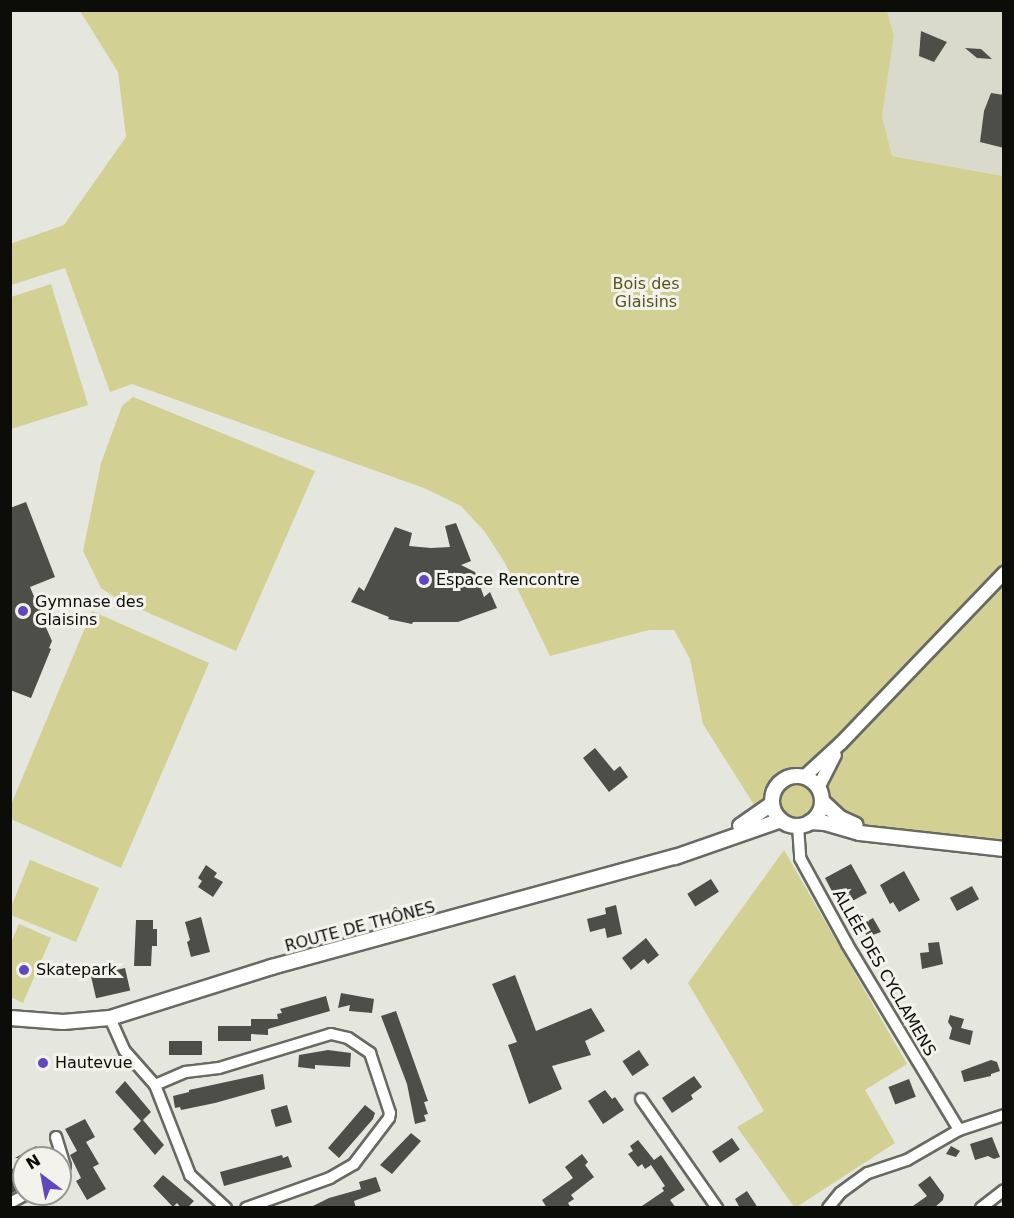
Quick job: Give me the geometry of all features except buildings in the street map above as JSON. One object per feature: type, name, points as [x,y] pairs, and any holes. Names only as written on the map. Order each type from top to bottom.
[{"type":"main road","points":[[886,835],[840,818],[804,777],[790,777],[779,784],[773,794],[772,804],[781,820],[860,833],[1004,849]]},
{"type":"main road","points":[[804,824],[820,810],[820,794]]},
{"type":"main road","name":"ROUTE DE THÔNES","points":[[715,842],[772,804]]},
{"type":"main road","name":"ROUTE DE THÔNES","points":[[10,1018],[63,1022],[110,1018],[272,967],[675,857],[781,820]]},
{"type":"street","points":[[804,777],[841,743],[1004,573]]},
{"type":"street","points":[[820,794],[841,743]]},
{"type":"street","name":"ALLÉE DES CYCLAMENS","points":[[804,824],[800,858],[847,944],[959,1130]]},
{"type":"street","points":[[110,1018],[124,1051],[155,1086],[190,1175],[226,1208]]},
{"type":"street","points":[[155,1086],[186,1072],[219,1068],[331,1034],[348,1038],[370,1053],[390,1113],[389,1118],[354,1164],[330,1178],[246,1208]]},
{"type":"street","points":[[641,1099],[717,1208]]},
{"type":"street","points":[[828,1208],[840,1192],[868,1173],[907,1160],[959,1130],[1004,1115]]},
{"type":"street","points":[[57,1137],[59,1146]]},
{"type":"street","points":[[981,1208],[1004,1190]]},
{"type":"shaded area","points":[[887,11],[1003,11],[1003,176],[892,156],[882,116],[894,36]]},
{"type":"green space","name":"Bois des Glaisins","points":[[80,11],[887,11],[894,36],[882,116],[892,156],[1003,176],[1003,849],[765,822],[703,724],[690,659],[674,630],[649,630],[550,656],[505,563],[485,532],[461,506],[424,488],[132,384],[110,392],[65,268],[11,285],[10,244],[64,225],[126,137],[118,72]]},
{"type":"green space","points":[[51,284],[88,405],[11,429],[11,297]]},
{"type":"green space","points":[[133,397],[315,471],[236,651],[119,600],[101,588],[83,551],[101,463],[122,406]]},
{"type":"green space","points":[[92,611],[209,663],[121,868],[11,819],[11,805]]},
{"type":"green space","points":[[784,850],[907,1064],[865,1090],[895,1143],[795,1208],[737,1127],[764,1111],[688,983]]},
{"type":"green space","points":[[30,860],[99,888],[76,942],[11,915],[11,907]]},
{"type":"green space","name":"Skatepark","points":[[19,924],[51,938],[23,1003],[11,997],[11,943]]},
{"type":"place","name":"Espace Rencontre","points":[[424,580]]},
{"type":"place","name":"Gymnase des Glaisins","points":[[23,611]]},
{"type":"place","name":"Skatepark","points":[[24,970]]},
{"type":"place","name":"Hautevue","points":[[43,1063]]}]
